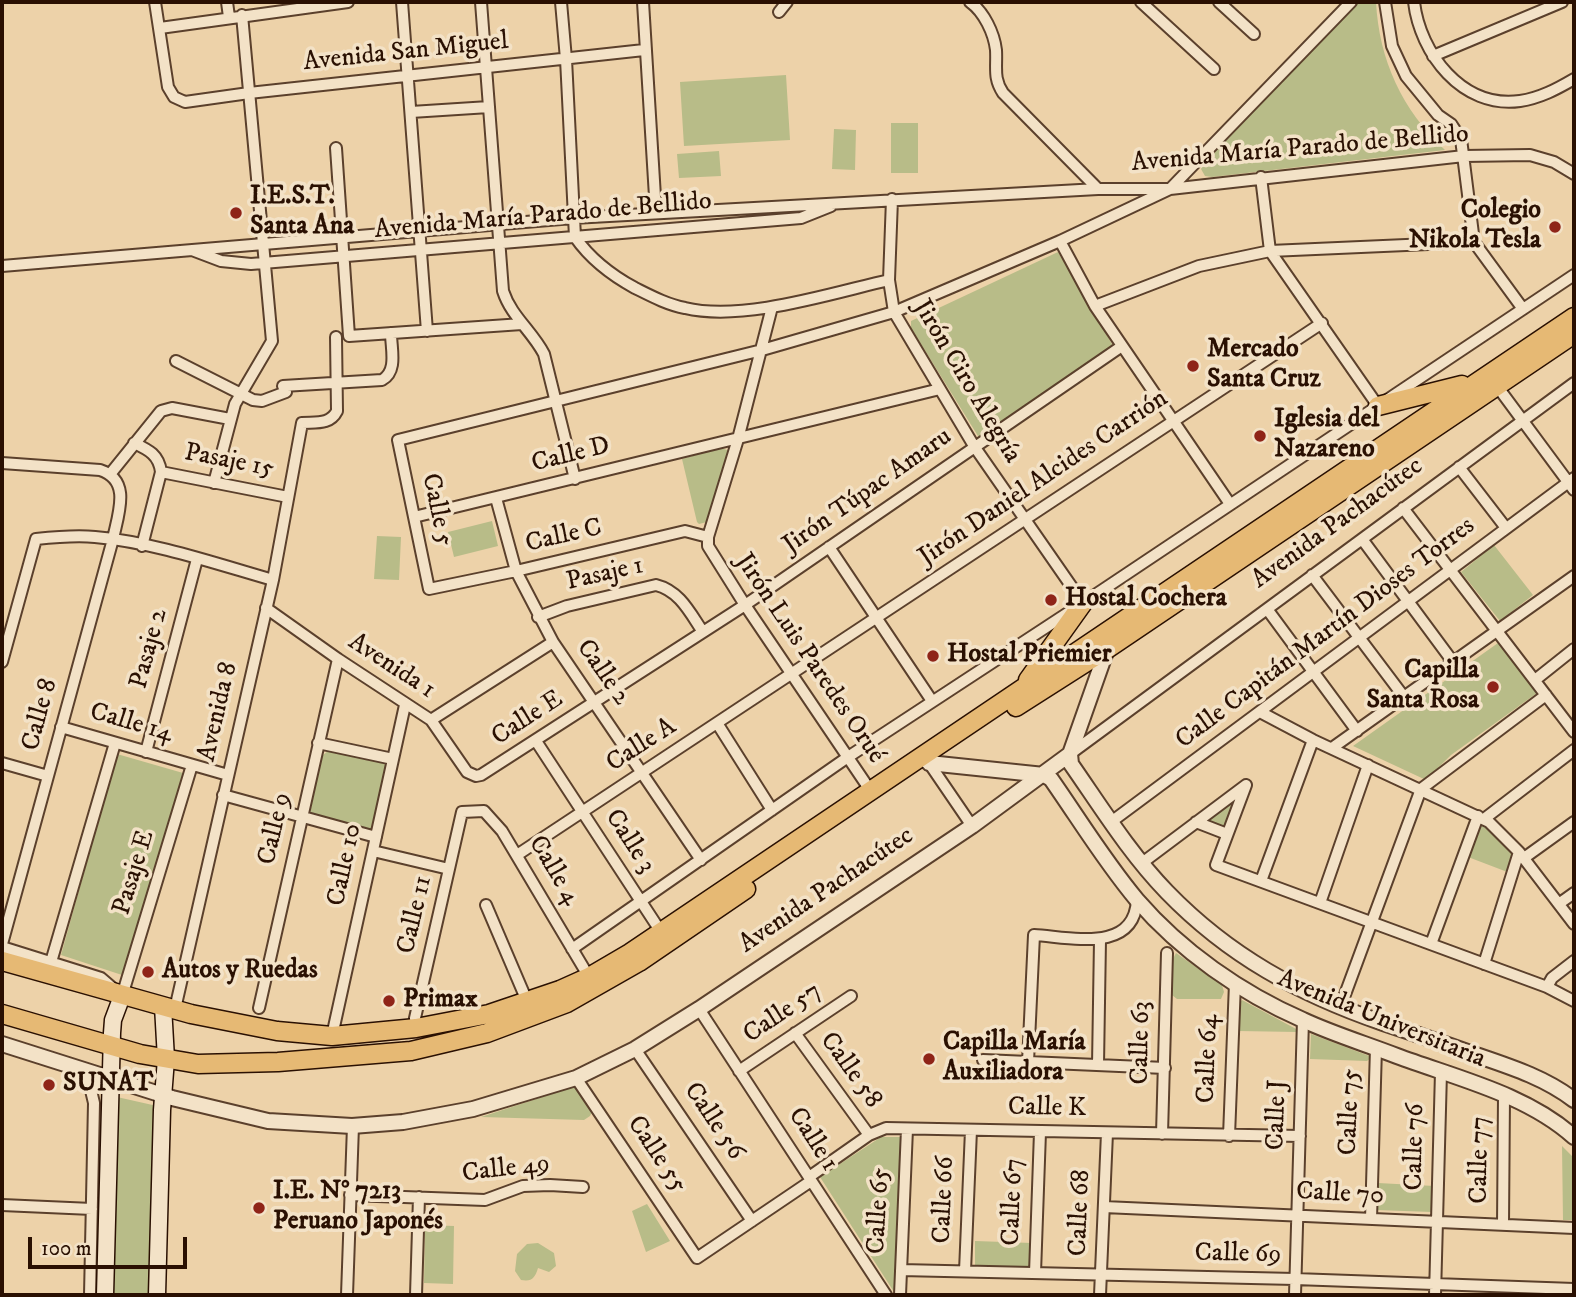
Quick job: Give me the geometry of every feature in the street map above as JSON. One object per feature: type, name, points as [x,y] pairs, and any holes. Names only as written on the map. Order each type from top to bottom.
[{"type":"main road","name":"Avenida Pachacútec","points":[[2,1014],[112,1047],[166,1059],[217,1064],[369,1056],[450,1043],[533,1018],[601,986],[639,962],[1020,690],[1574,317]]},
{"type":"main road","name":"Avenida Pachacútec","points":[[2,961],[169,1008],[278,1031],[332,1035],[416,1028],[489,1014],[560,990],[589,977],[660,932],[870,790],[1107,649],[1574,334]]},
{"type":"main road","points":[[1378,406],[1475,382]]},
{"type":"main road","points":[[1020,690],[1083,603]]},
{"type":"main road","points":[[105,1295],[101,1174],[111,1079],[113,1020],[122,996]]},
{"type":"main road","points":[[157,1295],[163,1095],[169,1008]]},
{"type":"street","points":[[155,2],[160,28],[298,5],[348,2]]},
{"type":"street","points":[[227,2],[229,17]]},
{"type":"street","points":[[402,2],[427,331]]},
{"type":"street","points":[[481,2],[503,291],[508,307],[544,354],[575,479]]},
{"type":"street","points":[[561,2],[575,237],[610,274],[671,304],[686,309],[719,311],[772,307],[890,280]]},
{"type":"street","points":[[643,2],[656,213]]},
{"type":"street","points":[[779,12],[786,2]]},
{"type":"street","points":[[970,2],[977,7],[992,35],[996,48],[996,83],[1098,189]]},
{"type":"street","points":[[1141,2],[1214,69]]},
{"type":"street","points":[[1220,2],[1254,34]]},
{"type":"street","points":[[557,400],[762,350],[894,312],[1060,241],[1170,189],[1350,2]]},
{"type":"street","points":[[1385,2],[1392,46],[1406,76],[1438,115],[1451,124],[1461,139],[1474,242],[1523,309]]},
{"type":"street","points":[[1414,2],[1417,22],[1441,69],[1480,97],[1498,102],[1520,101],[1545,95],[1574,79]]},
{"type":"street","points":[[1433,56],[1562,2]]},
{"type":"street","points":[[214,483],[239,394],[272,341],[242,15]]},
{"type":"street","name":"Avenida San Miguel","points":[[160,28],[168,87],[174,97],[185,102],[644,50]]},
{"type":"street","points":[[411,112],[489,107]]},
{"type":"street","points":[[336,148],[349,336],[522,324]]},
{"type":"street","name":"Avenida María Parado de Bellido","points":[[2,266],[573,218],[1098,189],[1170,189],[1464,156],[1530,155],[1554,162],[1574,174]]},
{"type":"street","points":[[1261,177],[1270,251],[1378,406]]},
{"type":"street","name":"Jirón Ciro Alegría","points":[[892,200],[890,280],[894,312],[974,446],[1083,603]]},
{"type":"street","name":"Avenida María Parado de Bellido","points":[[190,249],[221,261],[264,263],[801,218],[828,207],[858,201]]},
{"type":"street","points":[[1060,241],[1095,306],[1230,504]]},
{"type":"street","points":[[1095,306],[1199,266],[1270,251],[1474,242]]},
{"type":"street","points":[[572,949],[848,757],[1574,275]]},
{"type":"street","name":"Jirón Luis Paredes Orué","points":[[772,307],[738,439],[708,537],[711,555],[870,790]]},
{"type":"street","name":"Jirón Daniel Alcides Carrión","points":[[792,674],[1322,323]]},
{"type":"street","points":[[176,361],[239,394],[262,401],[284,389],[382,380],[393,370],[391,333]]},
{"type":"street","points":[[336,337],[337,383]]},
{"type":"street","name":"Jirón Túpac Amaru","points":[[745,605],[1122,346]]},
{"type":"street","name":"Avenida 8","points":[[169,1008],[228,775],[273,580],[302,423],[326,422],[334,418],[337,411],[337,383]]},
{"type":"street","name":"Avenida Pachacútec","points":[[2,1044],[163,1095],[268,1121],[353,1126],[435,1118],[576,1078],[635,1049],[699,1009],[972,826],[1574,383]]},
{"type":"street","points":[[1497,386],[1572,484]]},
{"type":"street","name":"Calle D","points":[[414,517],[940,390]]},
{"type":"street","name":"Calle 5","points":[[429,589],[398,440],[557,400]]},
{"type":"street","points":[[2,463],[111,473],[161,411],[172,408],[230,419]]},
{"type":"street","points":[[134,443],[154,453],[160,463],[161,472],[142,546]]},
{"type":"street","points":[[1459,467],[1506,528]]},
{"type":"street","name":"Pasaje 15","points":[[161,472],[288,497]]},
{"type":"street","name":"Calle 8","points":[[2,946],[113,539],[121,494],[118,482],[111,473]]},
{"type":"street","name":"Calle Capitán Martín Dioses Torres","points":[[1111,822],[1506,528],[1572,484]]},
{"type":"street","name":"Calle 2","points":[[496,498],[516,571],[538,617],[701,860]]},
{"type":"street","points":[[1404,508],[1546,695],[1573,726]]},
{"type":"street","name":"Calle C","points":[[429,589],[685,531],[698,532],[708,537]]},
{"type":"street","points":[[2,662],[36,539],[69,536],[113,539],[273,580]]},
{"type":"street","points":[[1362,539],[1452,662]]},
{"type":"street","points":[[829,547],[932,701]]},
{"type":"street","name":"Pasaje 2","points":[[146,752],[197,559]]},
{"type":"street","points":[[1312,575],[1404,697]]},
{"type":"street","points":[[1332,748],[1574,576]]},
{"type":"street","name":"Pasaje 1","points":[[538,617],[567,606],[656,585],[676,594],[703,632]]},
{"type":"street","name":"Calle E","points":[[476,776],[487,773],[745,605]]},
{"type":"street","name":"Avenida 1","points":[[266,608],[430,720],[467,772],[476,776]]},
{"type":"street","points":[[1267,609],[1357,731]]},
{"type":"street","points":[[430,720],[553,642]]},
{"type":"street","points":[[1070,754],[1107,649]]},
{"type":"street","points":[[1535,680],[1574,649]]},
{"type":"street","name":"Calle 9","points":[[259,1008],[338,659]]},
{"type":"street","name":"Calle A","points":[[517,855],[792,674]]},
{"type":"street","points":[[1340,1008],[1421,789],[1546,695]]},
{"type":"street","name":"Calle 10","points":[[332,1035],[405,705]]},
{"type":"street","points":[[1259,712],[1498,828],[1574,924]]},
{"type":"street","points":[[717,723],[772,810]]},
{"type":"street","name":"Calle 14","points":[[61,727],[228,775]]},
{"type":"street","points":[[1261,881],[1313,740]]},
{"type":"street","name":"Calle 3","points":[[536,741],[660,932]]},
{"type":"street","points":[[51,962],[115,743]]},
{"type":"street","points":[[318,743],[393,759]]},
{"type":"street","points":[[1432,944],[1481,818],[1574,750]]},
{"type":"street","name":"Avenida Universitaria","points":[[1070,754],[1071,764],[1111,822],[1165,891],[1234,950],[1272,975],[1340,1008],[1519,1070],[1548,1083],[1574,1100]]},
{"type":"street","points":[[926,759],[1044,775]]},
{"type":"street","points":[[926,759],[972,826]]},
{"type":"street","points":[[2,763],[48,776]]},
{"type":"street","name":"Pasaje E","points":[[122,996],[192,765]]},
{"type":"street","points":[[1320,903],[1368,765]]},
{"type":"street","name":"Avenida Universitaria","points":[[1044,775],[1051,779],[1137,900],[1186,947],[1235,983],[1303,1020],[1504,1096],[1550,1119],[1574,1137]]},
{"type":"street","points":[[1142,863],[1245,785],[1216,864],[1547,987],[1574,1001]]},
{"type":"street","points":[[223,795],[376,837]]},
{"type":"street","name":"Calle 4","points":[[462,812],[484,811],[492,817],[589,977]]},
{"type":"street","name":"Calle 11","points":[[416,1028],[415,1018],[462,812]]},
{"type":"street","points":[[1196,822],[1227,834]]},
{"type":"street","points":[[1484,964],[1521,855],[1574,822]]},
{"type":"street","points":[[373,851],[449,869]]},
{"type":"street","points":[[1560,903],[1574,893]]},
{"type":"street","points":[[1028,1062],[1034,934],[1100,940],[1120,932],[1127,925],[1136,911],[1137,900]]},
{"type":"street","points":[[486,905],[527,1001]]},
{"type":"street","points":[[1098,1065],[1100,940]]},
{"type":"street","name":"Avenida Pachacútec","points":[[2,946],[101,978],[122,996]]},
{"type":"street","name":"Calle 63","points":[[1162,1134],[1167,953]]},
{"type":"street","points":[[1547,987],[1552,978],[1574,961]]},
{"type":"street","name":"Calle 64","points":[[1229,1136],[1235,983]]},
{"type":"street","name":"Calle 57","points":[[739,1071],[851,996]]},
{"type":"street","name":"Calle 1","points":[[699,1009],[886,1295]]},
{"type":"street","name":"Calle J","points":[[1295,1295],[1303,1020]]},
{"type":"street","name":"Calle 58","points":[[795,1033],[869,1135]]},
{"type":"street","name":"Calle 75","points":[[1371,1219],[1376,1048]]},
{"type":"street","name":"Calle 56","points":[[635,1049],[752,1221]]},
{"type":"street","points":[[983,1060],[1165,1068]]},
{"type":"street","points":[[78,1066],[93,1091],[101,1174],[92,1209],[90,1295]]},
{"type":"street","name":"Calle 76","points":[[1435,1290],[1441,1072]]},
{"type":"street","name":"Calle 55","points":[[576,1078],[697,1258],[752,1221]]},
{"type":"street","name":"Calle 77","points":[[1503,1225],[1504,1096]]},
{"type":"street","points":[[347,1295],[353,1126]]},
{"type":"street","name":"Calle K","points":[[810,1179],[869,1135],[886,1128],[1300,1136]]},
{"type":"street","name":"Calle 65","points":[[900,1295],[907,1129]]},
{"type":"street","name":"Calle 66","points":[[965,1271],[971,1130]]},
{"type":"street","name":"Calle 67","points":[[1035,1273],[1040,1132]]},
{"type":"street","name":"Calle 68","points":[[1100,1295],[1107,1133]]},
{"type":"street","points":[[752,1221],[810,1179]]},
{"type":"street","name":"Calle 49","points":[[350,1195],[485,1200],[523,1186],[583,1187]]},
{"type":"street","points":[[416,1295],[419,1197]]},
{"type":"street","points":[[2,1206],[92,1209]]},
{"type":"street","name":"Calle 70","points":[[1104,1207],[1574,1228]]},
{"type":"street","name":"Calle 69","points":[[901,1270],[1295,1279],[1435,1290],[1574,1290]]},
{"type":"green space","points":[[1359,2],[1376,2],[1382,44],[1396,83],[1416,118],[1445,150],[1205,176],[1201,169],[1204,163]]},
{"type":"green space","points":[[786,75],[790,140],[684,146],[680,82]]},
{"type":"green space","points":[[891,123],[918,123],[918,173],[891,173]]},
{"type":"green space","points":[[834,129],[856,130],[855,170],[832,169]]},
{"type":"green space","points":[[719,151],[721,176],[679,178],[677,154]]},
{"type":"green space","points":[[1058,252],[1112,344],[1112,351],[982,437],[978,436],[911,328],[911,321]]},
{"type":"green space","points":[[721,448],[728,453],[707,522],[699,524],[682,459]]},
{"type":"green space","points":[[492,521],[498,546],[454,557],[448,532]]},
{"type":"green space","points":[[377,536],[401,537],[399,580],[374,579]]},
{"type":"green space","points":[[1494,545],[1533,595],[1500,621],[1461,572]]},
{"type":"green space","points":[[1498,643],[1537,693],[1451,755],[1426,780],[1353,746]]},
{"type":"green space","points":[[328,751],[385,762],[387,769],[374,829],[370,832],[312,816],[310,813],[322,756]]},
{"type":"green space","points":[[117,754],[183,773],[122,975],[61,955]]},
{"type":"green space","points":[[1239,796],[1225,829],[1206,822]]},
{"type":"green space","points":[[1481,822],[1495,830],[1516,853],[1510,873],[1468,857]]},
{"type":"green space","points":[[1176,953],[1222,985],[1224,992],[1221,999],[1177,999],[1172,995],[1172,961]]},
{"type":"green space","points":[[1242,1000],[1298,1030],[1297,1032],[1238,1031],[1239,1004]]},
{"type":"green space","points":[[1311,1034],[1372,1057],[1367,1061],[1310,1059]]},
{"type":"green space","points":[[573,1087],[584,1092],[592,1112],[584,1120],[481,1117]]},
{"type":"green space","points":[[117,1097],[157,1106],[153,1295],[111,1295]]},
{"type":"green space","points":[[881,1137],[902,1137],[896,1295],[820,1177]]},
{"type":"green space","points":[[1562,1146],[1574,1158],[1574,1220],[1563,1220]]},
{"type":"green space","points":[[1378,1183],[1434,1186],[1432,1212],[1376,1210]]},
{"type":"green space","points":[[647,1204],[670,1241],[646,1252],[632,1211]]},
{"type":"green space","points":[[425,1225],[454,1226],[453,1284],[424,1283]]},
{"type":"green space","points":[[975,1241],[1032,1243],[1031,1269],[975,1267]]},
{"type":"green space","points":[[538,1243],[554,1253],[556,1266],[549,1272],[538,1268],[532,1278],[521,1280],[515,1271],[517,1254],[527,1244]]},
{"type":"place","name":"I.E.S.T. Santa Ana","points":[[236,213]]},
{"type":"place","name":"Colegio Nikola Tesla","points":[[1555,227]]},
{"type":"place","name":"Mercado Santa Cruz","points":[[1193,366]]},
{"type":"place","name":"Iglesia del Nazareno","points":[[1260,436]]},
{"type":"place","name":"Hostal Cochera","points":[[1051,600]]},
{"type":"place","name":"Hostal Priemier","points":[[933,656]]},
{"type":"place","name":"Capilla Santa Rosa","points":[[1493,687]]},
{"type":"place","name":"Autos y Ruedas","points":[[148,972]]},
{"type":"place","name":"Primax","points":[[389,1001]]},
{"type":"place","name":"Capilla María Auxiliadora","points":[[929,1059]]},
{"type":"place","name":"SUNAT","points":[[49,1085]]},
{"type":"place","name":"I.E. N° 7213 Peruano Japonés","points":[[259,1208]]}]
